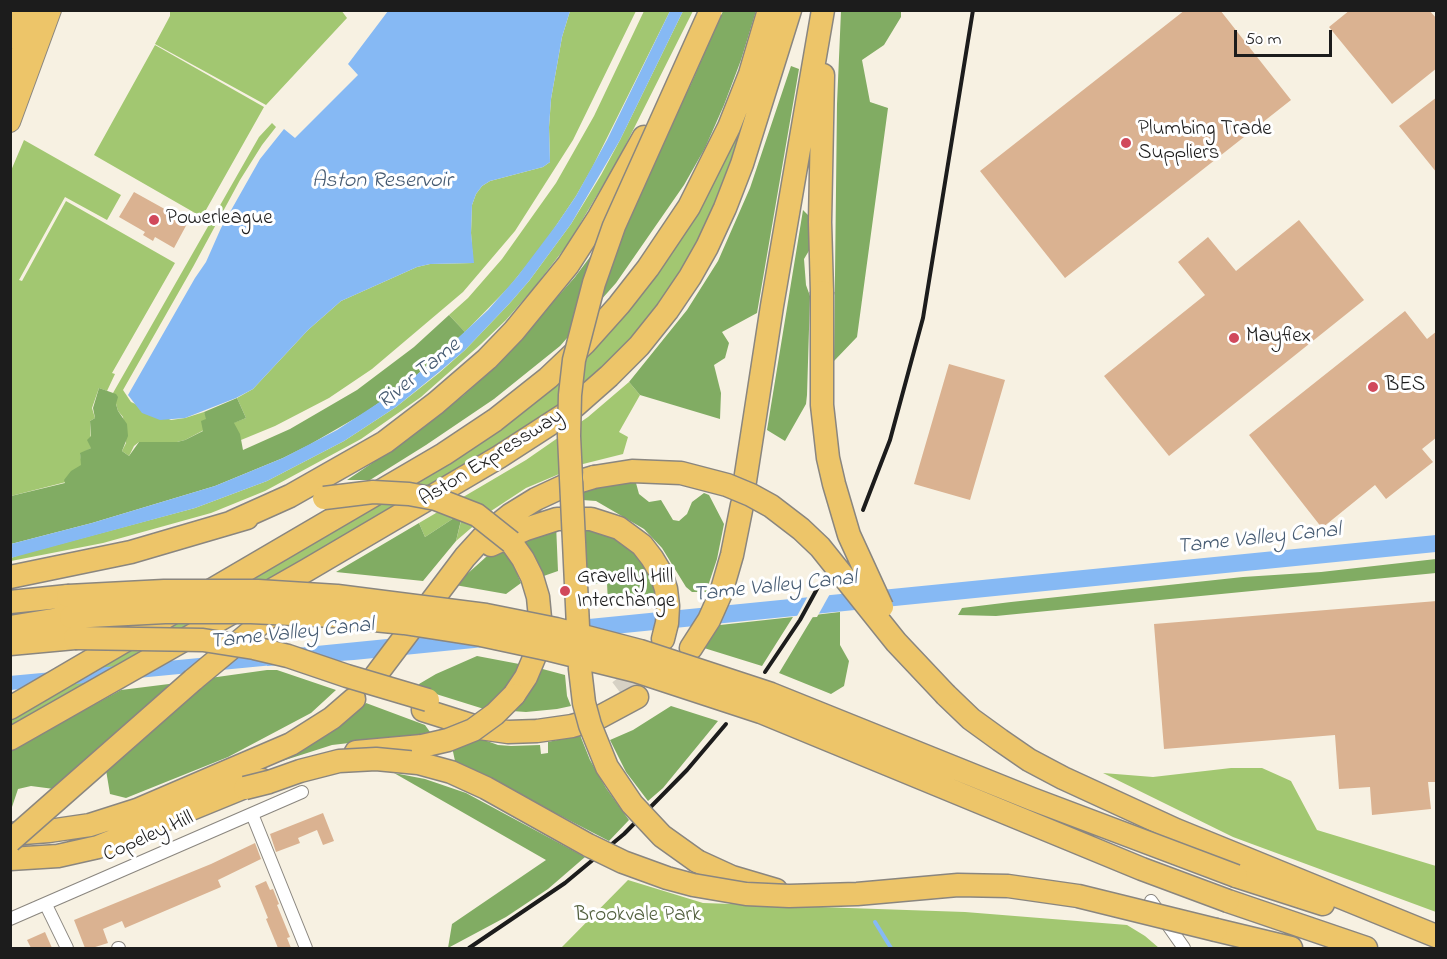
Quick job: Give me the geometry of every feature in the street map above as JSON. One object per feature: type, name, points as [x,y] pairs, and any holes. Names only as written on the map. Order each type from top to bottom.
[{"type":"highway","points":[[232,522],[290,496],[385,442],[462,381],[514,331],[555,283],[594,225],[621,180],[710,10]]},
{"type":"highway","points":[[710,10],[614,226],[589,298],[574,360],[569,436],[581,681],[590,725],[607,767],[632,804],[654,828],[679,849],[720,873],[765,888],[810,896]]},
{"type":"highway","name":"Aston Expressway","points":[[12,702],[60,680],[103,652],[183,608],[408,475],[480,430],[548,378],[585,343],[619,305],[648,268],[696,194],[729,127],[750,74],[769,10]]},
{"type":"highway","name":"Aston Expressway","points":[[10,739],[499,458],[567,413],[624,362],[667,311],[690,277],[725,208],[742,164],[790,10]]},
{"type":"highway","points":[[824,10],[820,222],[821,378],[824,432],[841,510],[859,560],[883,608],[912,653],[946,695]]},
{"type":"highway","points":[[746,481],[774,294],[824,10]]},
{"type":"highway","points":[[380,670],[465,557],[497,524],[523,506],[564,486],[594,477],[632,471],[674,472],[727,485],[762,501],[790,520],[820,547],[896,642],[946,695],[985,730],[1035,763],[1176,830],[1240,867],[1437,941]]},
{"type":"highway","points":[[10,577],[131,552],[324,498],[348,494],[397,493],[443,501],[477,515],[511,542],[532,577],[538,597],[540,618],[536,652],[522,683],[502,708],[473,730],[431,745],[357,752],[326,758],[279,772],[245,788],[107,843],[78,852],[10,859]]},
{"type":"highway","points":[[691,648],[709,620],[721,593],[732,555],[742,505]]},
{"type":"highway","points":[[10,841],[295,594],[417,506]]},
{"type":"highway","points":[[465,557],[526,528],[557,519],[591,519],[608,523],[638,541],[649,553],[663,578],[668,606],[663,639]]},
{"type":"highway","points":[[10,602],[68,596],[153,592],[258,591],[410,604],[486,615],[556,629],[640,651],[763,691],[1032,799],[1240,867],[1437,936]]},
{"type":"highway","points":[[10,627],[71,617],[165,612],[251,612],[334,616],[404,623],[481,635],[551,650],[636,671],[761,712],[1116,859],[1228,901],[1366,948]]},
{"type":"highway","points":[[10,644],[75,638],[203,640],[288,656],[425,705],[527,717],[569,712],[621,698]]},
{"type":"highway","points":[[10,834],[90,825],[137,810],[291,744],[332,718],[354,699]]},
{"type":"highway","points":[[245,788],[339,761],[366,759],[418,763],[462,777],[601,851],[667,878],[710,889],[746,894],[810,896],[958,885],[1008,885],[1078,896],[1291,948]]},
{"type":"main road","points":[[10,38],[21,10]]},
{"type":"main road","points":[[10,82],[26,40],[41,10]]},
{"type":"main road","points":[[10,122],[51,10]]},
{"type":"street","name":"Copeley Hill","points":[[10,918],[46,905],[302,792]]},
{"type":"street","points":[[252,814],[306,948]]},
{"type":"street","points":[[1151,901],[1184,948]]},
{"type":"street","points":[[46,905],[67,948]]},
{"type":"green space","points":[[341,10],[347,18],[266,105],[155,44],[170,16],[170,11]]},
{"type":"green space","points":[[570,11],[636,11],[573,140],[515,231],[463,292],[372,369],[329,398],[275,426],[241,440],[233,423],[246,418],[237,398],[253,389],[308,330],[341,301],[417,267],[430,264],[473,263],[472,205],[482,186],[490,181],[543,167],[550,162],[551,99],[562,37]]},
{"type":"green space","points":[[644,11],[670,11],[592,168],[543,245],[509,287],[465,332],[449,315],[468,298],[502,259],[556,183],[594,116]]},
{"type":"green space","points":[[683,11],[693,11],[618,160],[568,244],[506,320],[421,397],[361,439],[265,491],[211,513],[103,543],[11,561],[11,558],[19,555],[195,508],[267,481],[344,441],[396,407],[439,373],[465,350],[509,304],[571,224],[620,140]]},
{"type":"green space","points":[[723,11],[756,11],[724,105],[705,148],[684,185],[616,283],[560,346],[494,399],[370,480],[347,480],[396,447],[464,395],[499,363],[575,277],[634,198],[691,84]]},
{"type":"green space","points":[[841,11],[901,11],[901,17],[884,45],[862,60],[870,102],[888,108],[857,337],[834,361],[837,104]]},
{"type":"green space","points":[[155,45],[264,107],[202,217],[94,155]]},
{"type":"green space","points":[[791,66],[799,69],[757,313],[722,332],[729,343],[725,358],[714,365],[721,393],[720,419],[640,395],[629,382],[687,310],[718,261],[750,188]]},
{"type":"green space","points":[[761,77],[714,211],[696,249],[639,332],[579,393],[491,453],[11,729],[10,716],[588,350]]},
{"type":"green space","points":[[272,123],[276,127],[240,180],[123,390],[131,402],[171,420],[204,412],[207,419],[204,430],[177,442],[139,442],[129,456],[122,451],[126,443],[123,417],[118,411],[113,393],[259,137]]},
{"type":"green space","points":[[24,140],[121,195],[107,220],[65,197],[19,280],[22,281],[66,201],[175,263],[112,373],[115,374],[107,391],[99,388],[92,408],[95,418],[90,421],[91,448],[80,454],[82,465],[66,482],[11,496],[10,173]]},
{"type":"green space","points":[[803,210],[812,219],[810,249],[804,259],[806,285],[810,296],[807,395],[806,404],[785,441],[767,430]]},
{"type":"green space","points":[[449,315],[465,332],[411,380],[366,412],[309,445],[215,486],[92,523],[11,544],[11,496],[65,483],[64,480],[71,471],[81,465],[80,453],[91,448],[87,440],[91,436],[90,421],[95,418],[93,408],[99,388],[116,394],[118,397],[116,404],[127,424],[128,436],[122,451],[129,456],[139,442],[177,442],[203,431],[201,421],[206,419],[204,412],[237,398],[246,418],[234,423],[240,434],[243,450],[290,429],[357,390],[414,347]]},
{"type":"green space","points":[[629,382],[640,395],[619,432],[628,437],[623,454],[583,464],[526,488],[491,511],[456,541],[461,521],[454,518],[425,537],[419,523],[526,460],[588,417]]},
{"type":"green space","points":[[626,482],[636,483],[639,494],[649,502],[661,500],[673,520],[679,521],[687,514],[692,502],[704,493],[709,495],[724,524],[717,559],[706,592],[692,592],[686,587],[662,548],[644,529],[596,501],[582,500],[582,490]]},
{"type":"green space","points":[[454,518],[461,520],[456,541],[423,581],[336,572],[419,523],[425,537]]},
{"type":"green space","points":[[556,524],[558,571],[538,578],[519,539]]},
{"type":"green space","points":[[582,524],[590,524],[638,552],[661,598],[608,604],[607,583],[586,584]]},
{"type":"green space","points":[[501,548],[511,559],[521,583],[506,594],[455,585],[486,557]]},
{"type":"green space","points":[[1436,559],[1436,573],[996,616],[958,615],[962,608],[1011,602]]},
{"type":"green space","points":[[840,612],[840,645],[849,661],[844,686],[831,694],[779,673],[814,615]]},
{"type":"green space","points":[[793,617],[762,666],[704,648],[720,625]]},
{"type":"green space","points":[[477,656],[565,675],[567,696],[571,706],[526,712],[484,709],[420,689],[419,684],[436,674]]},
{"type":"green space","points":[[277,670],[336,690],[311,713],[228,757],[126,798],[110,794],[106,770],[210,678]]},
{"type":"green space","points":[[177,683],[54,789],[31,786],[18,789],[11,810],[11,750],[121,690]]},
{"type":"green space","points":[[366,703],[425,725],[430,732],[332,745],[279,762],[278,760],[335,727]]},
{"type":"green space","points":[[671,706],[718,721],[663,788],[648,801],[626,772],[610,740],[633,730]]},
{"type":"green space","points":[[580,735],[590,760],[606,788],[629,820],[609,841],[455,761],[452,747],[476,737],[498,745],[540,745],[541,754],[548,753],[548,742]]},
{"type":"green space","points":[[1231,768],[1262,768],[1291,781],[1317,830],[1436,866],[1436,912],[1233,837],[1103,773],[1153,777]]},
{"type":"green space","points":[[394,773],[425,779],[466,793],[585,857],[548,889],[506,917],[448,948],[452,924],[546,860]]},
{"type":"green space","name":"Brookvale Park","points":[[628,880],[703,903],[965,912],[1127,925],[1159,948],[561,948]]},
{"type":"water","name":"Aston Reservoir","points":[[388,11],[570,11],[562,37],[551,99],[550,162],[543,167],[490,181],[482,186],[472,205],[471,233],[474,263],[430,264],[417,267],[341,301],[308,330],[253,389],[236,398],[185,418],[160,420],[142,413],[128,395],[206,262],[221,228],[260,159],[284,129],[295,138],[358,75],[348,64]]},
{"type":"water","name":"River Tame","points":[[670,11],[683,11],[620,140],[571,224],[509,304],[465,350],[439,372],[396,407],[344,441],[267,481],[195,508],[11,558],[11,544],[92,523],[215,486],[283,458],[337,430],[392,394],[429,365],[488,310],[517,277],[557,224],[576,196],[607,140]]},
{"type":"water","points":[[1436,535],[1436,552],[354,660],[267,666],[266,651]]},
{"type":"pier","points":[[831,592],[817,617],[796,618],[809,594]]},
{"type":"building","name":"Plumbing Trade Suppliers","points":[[1185,10],[1220,10],[1291,100],[1065,278],[980,171]]},
{"type":"building","points":[[1350,10],[1429,10],[1437,19],[1437,68],[1392,104],[1329,27]]},
{"type":"building","points":[[1437,97],[1437,173],[1399,126]]},
{"type":"building","name":"Powerleague","points":[[134,192],[188,222],[174,248],[155,237],[153,241],[143,235],[145,232],[119,217]]},
{"type":"building","name":"Mayflex","points":[[1299,220],[1364,300],[1169,456],[1104,376],[1205,295],[1178,262],[1208,237],[1236,271]]},
{"type":"building","name":"BES","points":[[1405,311],[1427,339],[1437,331],[1437,437],[1422,449],[1433,462],[1386,499],[1375,485],[1322,528],[1249,435]]},
{"type":"building","points":[[949,364],[1005,380],[970,500],[914,484]]},
{"type":"building","points":[[1437,601],[1437,782],[1428,782],[1431,809],[1372,815],[1370,787],[1339,789],[1335,735],[1164,749],[1154,624]]},
{"type":"building","points":[[323,813],[334,841],[323,845],[317,830],[298,838],[300,843],[276,852],[270,834]]},
{"type":"building","points":[[255,843],[261,859],[218,880],[221,887],[125,928],[122,921],[103,929],[108,943],[85,948],[74,920],[211,864]]},
{"type":"building","points":[[266,881],[270,890],[273,889],[279,904],[277,905],[290,937],[287,938],[291,948],[278,948],[266,919],[268,918],[255,886]]},
{"type":"building","points":[[45,932],[52,948],[31,948],[27,940]]},
{"type":"waterway","name":"Tame Valley Canal","points":[[137,671],[273,658]]},
{"type":"waterway","name":"Tame Valley Canal","points":[[10,683],[118,673]]},
{"type":"waterway","points":[[875,922],[891,948]]},
{"type":"tunnel","points":[[619,691],[644,672],[654,659]]},
{"type":"railway","points":[[863,510],[890,440],[923,318],[973,10]]},
{"type":"railway","points":[[765,672],[800,620],[823,578]]},
{"type":"railway","points":[[469,948],[565,883],[624,834],[687,770],[726,724]]},
{"type":"place","name":"Plumbing Trade Suppliers","points":[[1126,143]]},
{"type":"place","name":"Powerleague","points":[[154,220]]},
{"type":"place","name":"Mayflex","points":[[1234,338]]},
{"type":"place","name":"BES","points":[[1373,387]]},
{"type":"place","name":"Gravelly Hill Interchange","points":[[565,591]]}]
